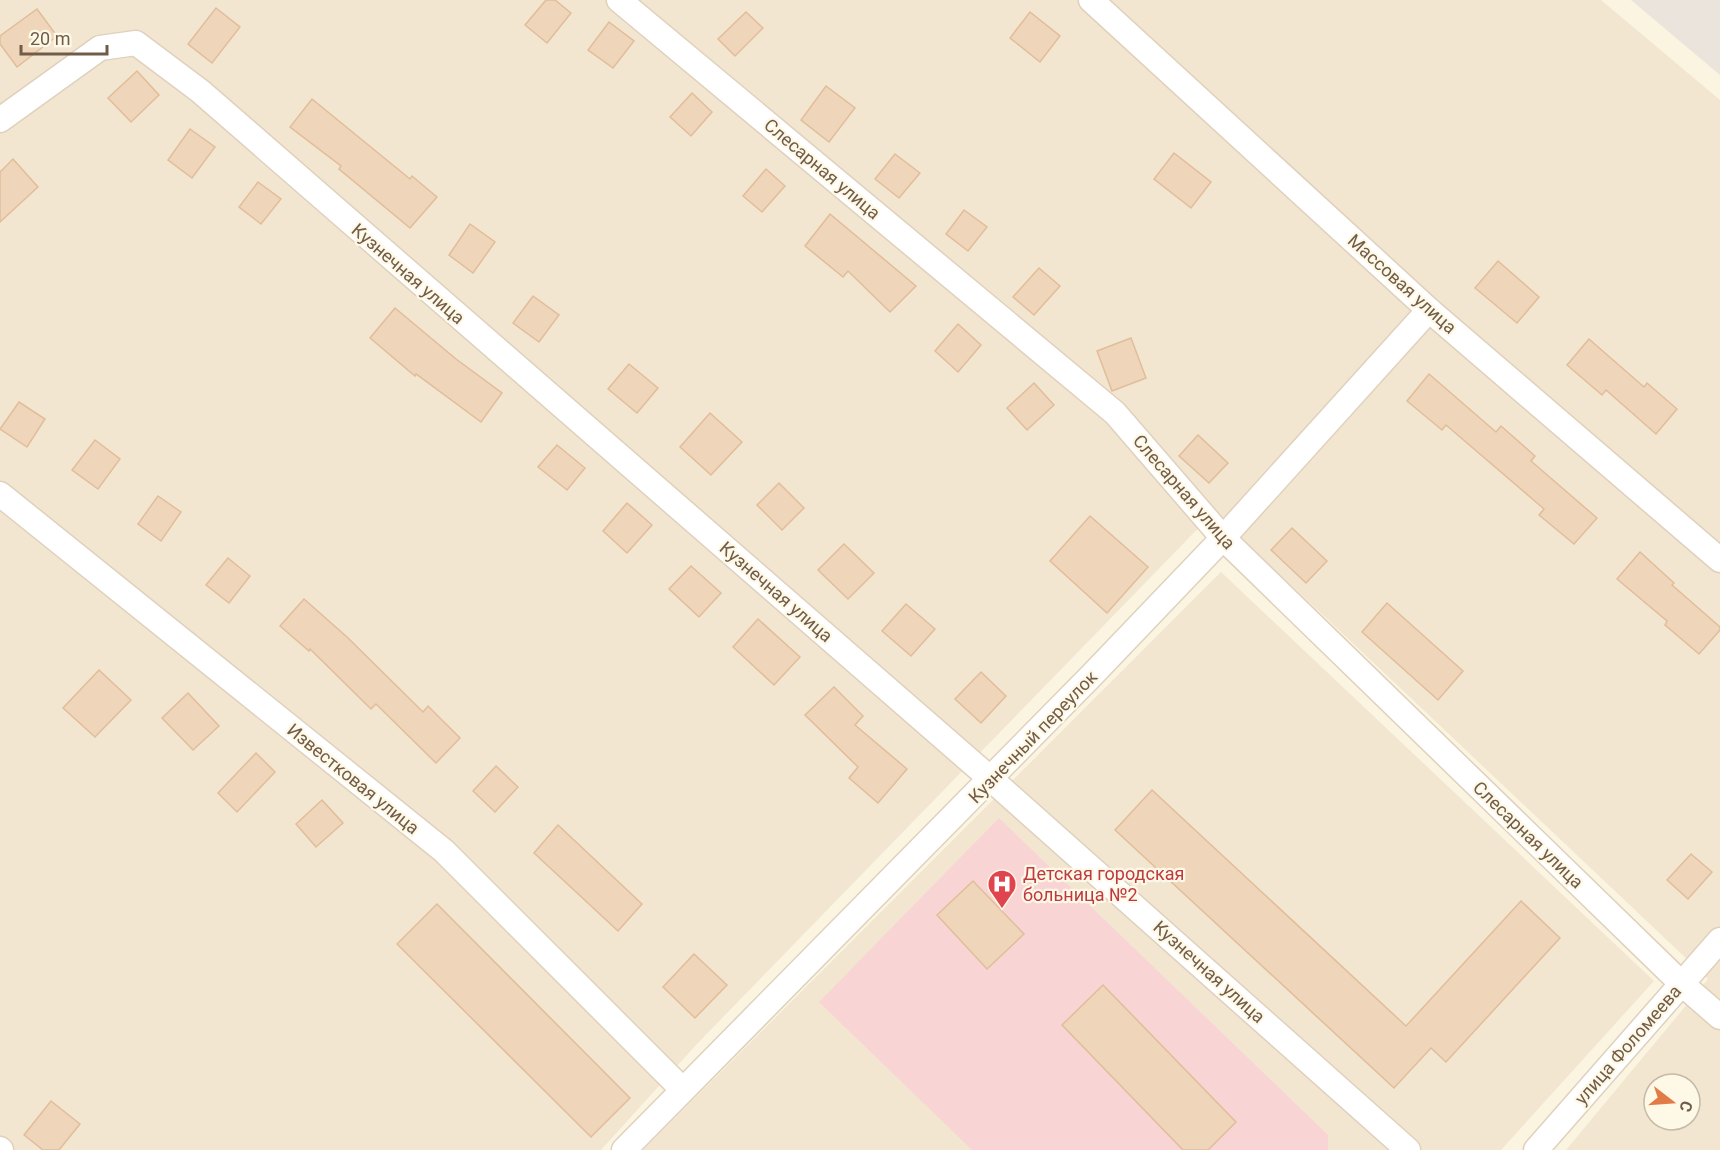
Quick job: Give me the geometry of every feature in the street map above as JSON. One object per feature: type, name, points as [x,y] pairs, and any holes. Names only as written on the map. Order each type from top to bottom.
[{"type":"street","name":"Слесарная улица","points":[[619,0],[1115,413],[1223,538],[1682,984],[1720,1017]]},
{"type":"street","name":"Массовая улица","points":[[1091,0],[1429,310],[1720,560]]},
{"type":"street","name":"Кузнечная улица","points":[[0,120],[100,48],[136,43],[200,91],[992,780],[1408,1150]]},
{"type":"street","name":"Кузнечный переулок","points":[[624,1150],[682,1089],[992,780],[1223,538],[1429,310]]},
{"type":"street","name":"Известковая улица","points":[[0,494],[444,851],[682,1089]]},
{"type":"street","name":"улица Фоломеева","points":[[1536,1150],[1720,940]]},
{"type":"shaded area","points":[[0,0],[1601,0],[1720,100],[1720,1150],[1566,1150],[1708,979],[1214,512],[696,1045],[601,1150],[0,1150]]},
{"type":"shaded area","points":[[1631,0],[1720,0],[1720,75]]},
{"type":"shaded area","points":[[1221,572],[1654,981],[1501,1150],[643,1150]]},
{"type":"shaded area","name":"Детская городская больница №2","points":[[999,818],[1328,1135],[1328,1150],[972,1150],[819,1002]]},
{"type":"building","points":[[546,0],[555,0],[571,13],[547,43],[525,25]]},
{"type":"building","points":[[216,8],[240,27],[212,63],[188,44]]},
{"type":"building","points":[[37,9],[57,36],[17,67],[0,44],[0,36]]},
{"type":"building","points":[[746,12],[763,28],[735,56],[718,39]]},
{"type":"building","points":[[1030,12],[1060,36],[1040,62],[1010,38]]},
{"type":"building","points":[[609,22],[634,41],[613,68],[588,50]]},
{"type":"building","points":[[137,71],[159,95],[131,122],[108,98]]},
{"type":"building","points":[[826,86],[855,108],[829,142],[801,120]]},
{"type":"building","points":[[692,93],[712,112],[691,136],[670,117]]},
{"type":"building","points":[[312,99],[410,179],[412,176],[437,197],[410,228],[339,169],[341,166],[290,127]]},
{"type":"building","points":[[190,129],[215,147],[192,178],[168,160]]},
{"type":"building","points":[[1174,153],[1211,182],[1191,208],[1154,179]]},
{"type":"building","points":[[895,154],[920,173],[899,198],[875,179]]},
{"type":"building","points":[[13,159],[38,187],[0,222],[0,172]]},
{"type":"building","points":[[766,169],[785,186],[762,212],[743,196]]},
{"type":"building","points":[[258,182],[281,199],[261,224],[239,207]]},
{"type":"building","points":[[964,210],[987,227],[968,251],[946,234]]},
{"type":"building","points":[[830,214],[916,286],[890,312],[848,271],[843,277],[805,246]]},
{"type":"building","points":[[470,224],[495,242],[473,273],[449,255]]},
{"type":"building","points":[[1498,261],[1539,297],[1517,323],[1475,288]]},
{"type":"building","points":[[1039,268],[1060,286],[1034,315],[1013,297]]},
{"type":"building","points":[[533,296],[559,315],[539,342],[513,323]]},
{"type":"building","points":[[395,308],[456,359],[502,393],[481,422],[416,374],[415,376],[370,338]]},
{"type":"building","points":[[958,324],[981,345],[958,372],[935,351]]},
{"type":"building","points":[[1131,338],[1146,378],[1112,391],[1097,351]]},
{"type":"building","points":[[1589,339],[1644,387],[1647,383],[1677,409],[1656,434],[1606,390],[1602,395],[1567,365]]},
{"type":"building","points":[[629,364],[658,388],[637,413],[608,389]]},
{"type":"building","points":[[1429,374],[1496,432],[1501,426],[1535,456],[1531,461],[1597,518],[1574,544],[1539,515],[1544,509],[1446,425],[1442,430],[1407,401]]},
{"type":"building","points":[[1034,383],[1054,405],[1027,430],[1007,408]]},
{"type":"building","points":[[19,402],[45,419],[27,447],[0,429]]},
{"type":"building","points":[[710,413],[742,442],[711,475],[680,447]]},
{"type":"building","points":[[1198,435],[1228,463],[1209,483],[1179,456]]},
{"type":"building","points":[[95,440],[120,459],[98,489],[72,470]]},
{"type":"building","points":[[557,445],[585,468],[567,490],[538,467]]},
{"type":"building","points":[[779,483],[804,508],[782,530],[757,505]]},
{"type":"building","points":[[158,496],[181,512],[161,541],[138,524]]},
{"type":"building","points":[[627,503],[652,525],[627,553],[603,531]]},
{"type":"building","points":[[1090,516],[1148,567],[1107,613],[1050,561]]},
{"type":"building","points":[[1292,528],[1327,561],[1306,583],[1271,550]]},
{"type":"building","points":[[844,544],[874,573],[848,599],[818,570]]},
{"type":"building","points":[[1640,552],[1674,583],[1672,585],[1720,627],[1720,630],[1699,654],[1665,625],[1667,621],[1617,579]]},
{"type":"building","points":[[228,558],[250,576],[229,603],[206,585]]},
{"type":"building","points":[[691,566],[721,593],[699,617],[669,589]]},
{"type":"building","points":[[304,599],[347,637],[423,712],[428,706],[460,738],[436,763],[376,704],[371,709],[310,649],[309,651],[280,626]]},
{"type":"building","points":[[1387,603],[1463,671],[1438,700],[1362,632]]},
{"type":"building","points":[[906,604],[935,629],[911,656],[882,631]]},
{"type":"building","points":[[758,619],[800,657],[774,685],[733,647]]},
{"type":"building","points":[[99,670],[131,700],[95,737],[63,708]]},
{"type":"building","points":[[981,672],[1006,696],[981,723],[955,699]]},
{"type":"building","points":[[834,687],[863,716],[855,725],[907,769],[878,803],[849,778],[858,767],[805,715]]},
{"type":"building","points":[[188,693],[219,726],[193,750],[162,718]]},
{"type":"building","points":[[256,753],[275,772],[237,812],[218,793]]},
{"type":"building","points":[[496,766],[518,787],[495,812],[473,791]]},
{"type":"building","points":[[1152,790],[1406,1026],[1521,901],[1560,938],[1446,1062],[1431,1048],[1394,1088],[1115,830]]},
{"type":"building","points":[[322,800],[343,823],[316,847],[296,824]]},
{"type":"building","points":[[558,825],[642,904],[618,931],[534,853]]},
{"type":"building","points":[[1691,854],[1712,872],[1688,899],[1667,880]]},
{"type":"building","points":[[973,881],[1024,934],[987,969],[937,915]]},
{"type":"building","points":[[437,904],[630,1098],[591,1137],[397,944]]},
{"type":"building","points":[[694,954],[727,985],[695,1018],[663,987]]},
{"type":"building","points":[[1103,985],[1236,1122],[1208,1150],[1183,1150],[1062,1025]]},
{"type":"building","points":[[51,1101],[80,1124],[59,1150],[43,1150],[24,1135]]},
{"type":"place","name":"Детская городская больница №2","points":[[1002,910]]}]
